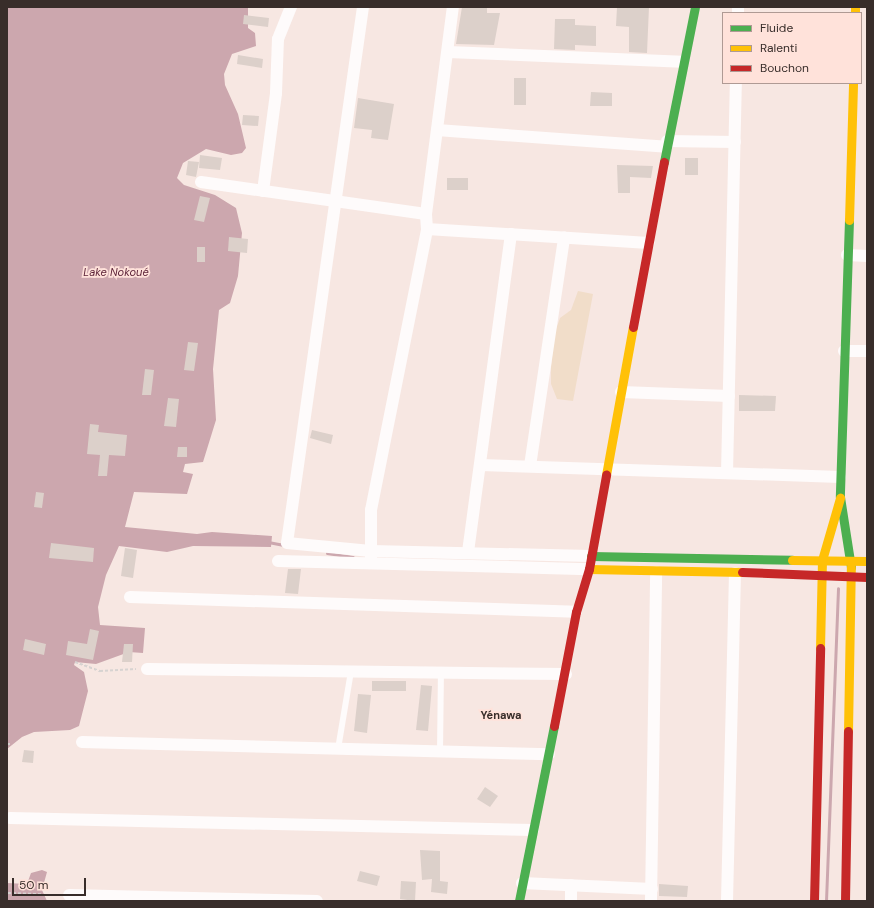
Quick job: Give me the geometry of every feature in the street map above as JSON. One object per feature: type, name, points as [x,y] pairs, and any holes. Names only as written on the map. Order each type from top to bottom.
[{"type":"street","points":[[263,190],[276,93],[278,39],[290,7]]},
{"type":"street","points":[[363,7],[337,201],[287,543],[371,557],[588,570],[822,574],[867,578]]},
{"type":"street","points":[[371,557],[372,510],[427,229],[426,214],[453,7]]},
{"type":"street","points":[[519,901],[566,674],[576,612],[591,556],[682,62],[695,7]]},
{"type":"street","points":[[448,52],[682,62]]},
{"type":"street","points":[[727,472],[736,84]]},
{"type":"street","points":[[845,901],[851,560],[840,497],[840,477],[852,84]]},
{"type":"street","points":[[437,130],[667,144],[734,142]]},
{"type":"street","points":[[201,182],[426,214]]},
{"type":"street","points":[[427,229],[649,243]]},
{"type":"street","points":[[468,552],[481,465],[511,234]]},
{"type":"street","points":[[530,466],[564,238]]},
{"type":"street","points":[[847,255],[867,256]]},
{"type":"street","points":[[844,351],[867,351]]},
{"type":"street","points":[[621,392],[729,396]]},
{"type":"street","points":[[481,465],[727,472],[840,477]]},
{"type":"street","points":[[814,901],[822,560],[840,497]]},
{"type":"street","points":[[278,561],[468,552],[591,556],[867,561]]},
{"type":"street","points":[[651,901],[656,572]]},
{"type":"street","points":[[727,901],[735,573]]},
{"type":"street","points":[[130,597],[576,612]]},
{"type":"street","points":[[147,669],[566,674]]},
{"type":"street","points":[[82,742],[549,754]]},
{"type":"street","points":[[10,818],[533,830]]},
{"type":"street","points":[[522,883],[652,889]]},
{"type":"street","points":[[571,885],[571,901]]},
{"type":"street","points":[[69,895],[317,901]]},
{"type":"lane","points":[[338,748],[351,671]]},
{"type":"lane","points":[[440,751],[441,672]]},
{"type":"path","points":[[75,662],[100,671],[147,669]]},
{"type":"path","points":[[8,893],[43,894]]},
{"type":"shaded area","points":[[578,291],[593,294],[573,401],[557,399],[551,384],[551,368],[554,335],[560,318],[571,310]]},
{"type":"water","name":"Lake Nokoué","points":[[7,7],[248,7],[248,28],[255,33],[256,46],[232,54],[224,74],[225,85],[238,114],[246,148],[242,153],[231,155],[206,149],[183,163],[177,178],[184,185],[215,195],[236,208],[242,233],[238,276],[230,303],[219,310],[213,369],[216,420],[203,462],[185,464],[183,472],[193,474],[187,494],[134,492],[125,527],[197,534],[212,532],[272,536],[271,547],[193,546],[167,552],[119,546],[106,575],[98,607],[100,625],[145,628],[143,653],[129,652],[96,664],[75,662],[74,665],[84,672],[88,691],[79,726],[70,730],[34,732],[22,737],[7,749]]},
{"type":"water","points":[[42,870],[47,872],[42,890],[47,901],[7,901],[7,883],[27,884],[31,873]]},
{"type":"building","points":[[462,7],[487,7],[487,13],[500,13],[494,45],[456,44]]},
{"type":"building","points":[[617,7],[649,7],[647,53],[629,52],[629,27],[616,26]]},
{"type":"building","points":[[244,15],[269,18],[268,27],[243,24]]},
{"type":"building","points":[[555,19],[575,19],[575,25],[596,26],[596,46],[575,45],[575,50],[554,49]]},
{"type":"building","points":[[238,55],[263,59],[262,68],[237,64]]},
{"type":"building","points":[[514,78],[526,78],[526,105],[514,105]]},
{"type":"building","points":[[591,92],[612,93],[612,106],[590,106]]},
{"type":"building","points":[[358,98],[394,104],[388,140],[371,138],[372,130],[354,128]]},
{"type":"building","points":[[243,115],[259,116],[258,126],[242,125]]},
{"type":"building","points":[[200,155],[222,158],[220,170],[199,168]]},
{"type":"building","points":[[685,158],[698,158],[698,175],[685,175]]},
{"type":"building","points":[[188,161],[199,162],[196,177],[186,175]]},
{"type":"building","points":[[617,165],[653,166],[651,178],[630,177],[630,193],[618,193]]},
{"type":"building","points":[[447,178],[468,178],[468,190],[447,190]]},
{"type":"building","points":[[200,196],[210,198],[204,222],[194,220]]},
{"type":"building","points":[[229,237],[248,239],[247,253],[228,251]]},
{"type":"building","points":[[197,247],[205,247],[205,262],[197,262]]},
{"type":"building","points":[[188,342],[198,343],[194,371],[184,370]]},
{"type":"building","points":[[145,369],[154,370],[151,395],[142,395]]},
{"type":"building","points":[[739,395],[776,396],[775,411],[739,411]]},
{"type":"building","points":[[168,398],[179,399],[176,427],[164,426]]},
{"type":"building","points":[[90,424],[99,425],[98,432],[127,435],[125,456],[109,455],[107,476],[98,476],[100,455],[87,454]]},
{"type":"building","points":[[312,430],[333,435],[331,444],[310,438]]},
{"type":"building","points":[[178,447],[187,447],[187,457],[177,457]]},
{"type":"building","points":[[36,492],[44,493],[42,508],[34,507]]},
{"type":"building","points":[[51,543],[94,548],[93,562],[49,558]]},
{"type":"building","points":[[125,548],[137,550],[133,578],[121,576]]},
{"type":"building","points":[[288,569],[301,569],[298,594],[285,593]]},
{"type":"building","points":[[90,629],[99,631],[93,660],[66,655],[68,641],[87,644]]},
{"type":"building","points":[[25,639],[46,644],[44,655],[23,650]]},
{"type":"building","points":[[124,644],[133,644],[132,662],[122,662]]},
{"type":"building","points":[[372,681],[406,681],[406,691],[372,691]]},
{"type":"building","points":[[421,685],[432,686],[428,731],[416,730]]},
{"type":"building","points":[[358,694],[371,695],[367,733],[354,731]]},
{"type":"building","points":[[24,750],[34,751],[33,763],[22,762]]},
{"type":"building","points":[[485,787],[498,796],[490,807],[477,799]]},
{"type":"building","points":[[420,850],[440,851],[440,881],[448,882],[447,894],[431,892],[432,879],[422,880]]},
{"type":"building","points":[[360,871],[380,876],[377,886],[357,881]]},
{"type":"building","points":[[401,881],[416,882],[415,901],[400,899]]},
{"type":"building","points":[[659,884],[688,886],[687,897],[659,896]]},
{"type":"waterway","points":[[268,542],[284,545]]},
{"type":"waterway","points":[[327,553],[353,557]]},
{"type":"waterway","points":[[826,901],[838,588]]},
{"type":"traffic: fast","points":[[664,162],[695,7]]},
{"type":"traffic: fast","points":[[849,220],[840,497],[851,567]]},
{"type":"traffic: fast","points":[[591,556],[792,560]]},
{"type":"traffic: fast","points":[[519,901],[554,726]]},
{"type":"traffic: slow","points":[[855,7],[855,12]]},
{"type":"traffic: slow","points":[[849,220],[853,84]]},
{"type":"traffic: slow","points":[[606,475],[633,327]]},
{"type":"traffic: slow","points":[[820,648],[822,560],[840,498]]},
{"type":"traffic: slow","points":[[792,560],[867,561]]},
{"type":"traffic: slow","points":[[848,731],[851,567]]},
{"type":"traffic: slow","points":[[589,569],[742,572]]},
{"type":"traffic: jam","points":[[633,327],[664,162]]},
{"type":"traffic: jam","points":[[554,726],[576,612],[589,569],[606,475]]},
{"type":"traffic: jam","points":[[742,572],[867,577]]},
{"type":"traffic: jam","points":[[814,901],[820,648]]},
{"type":"traffic: jam","points":[[845,901],[848,731]]},
{"type":"district","name":"Yénawa","points":[[501,715]]}]
